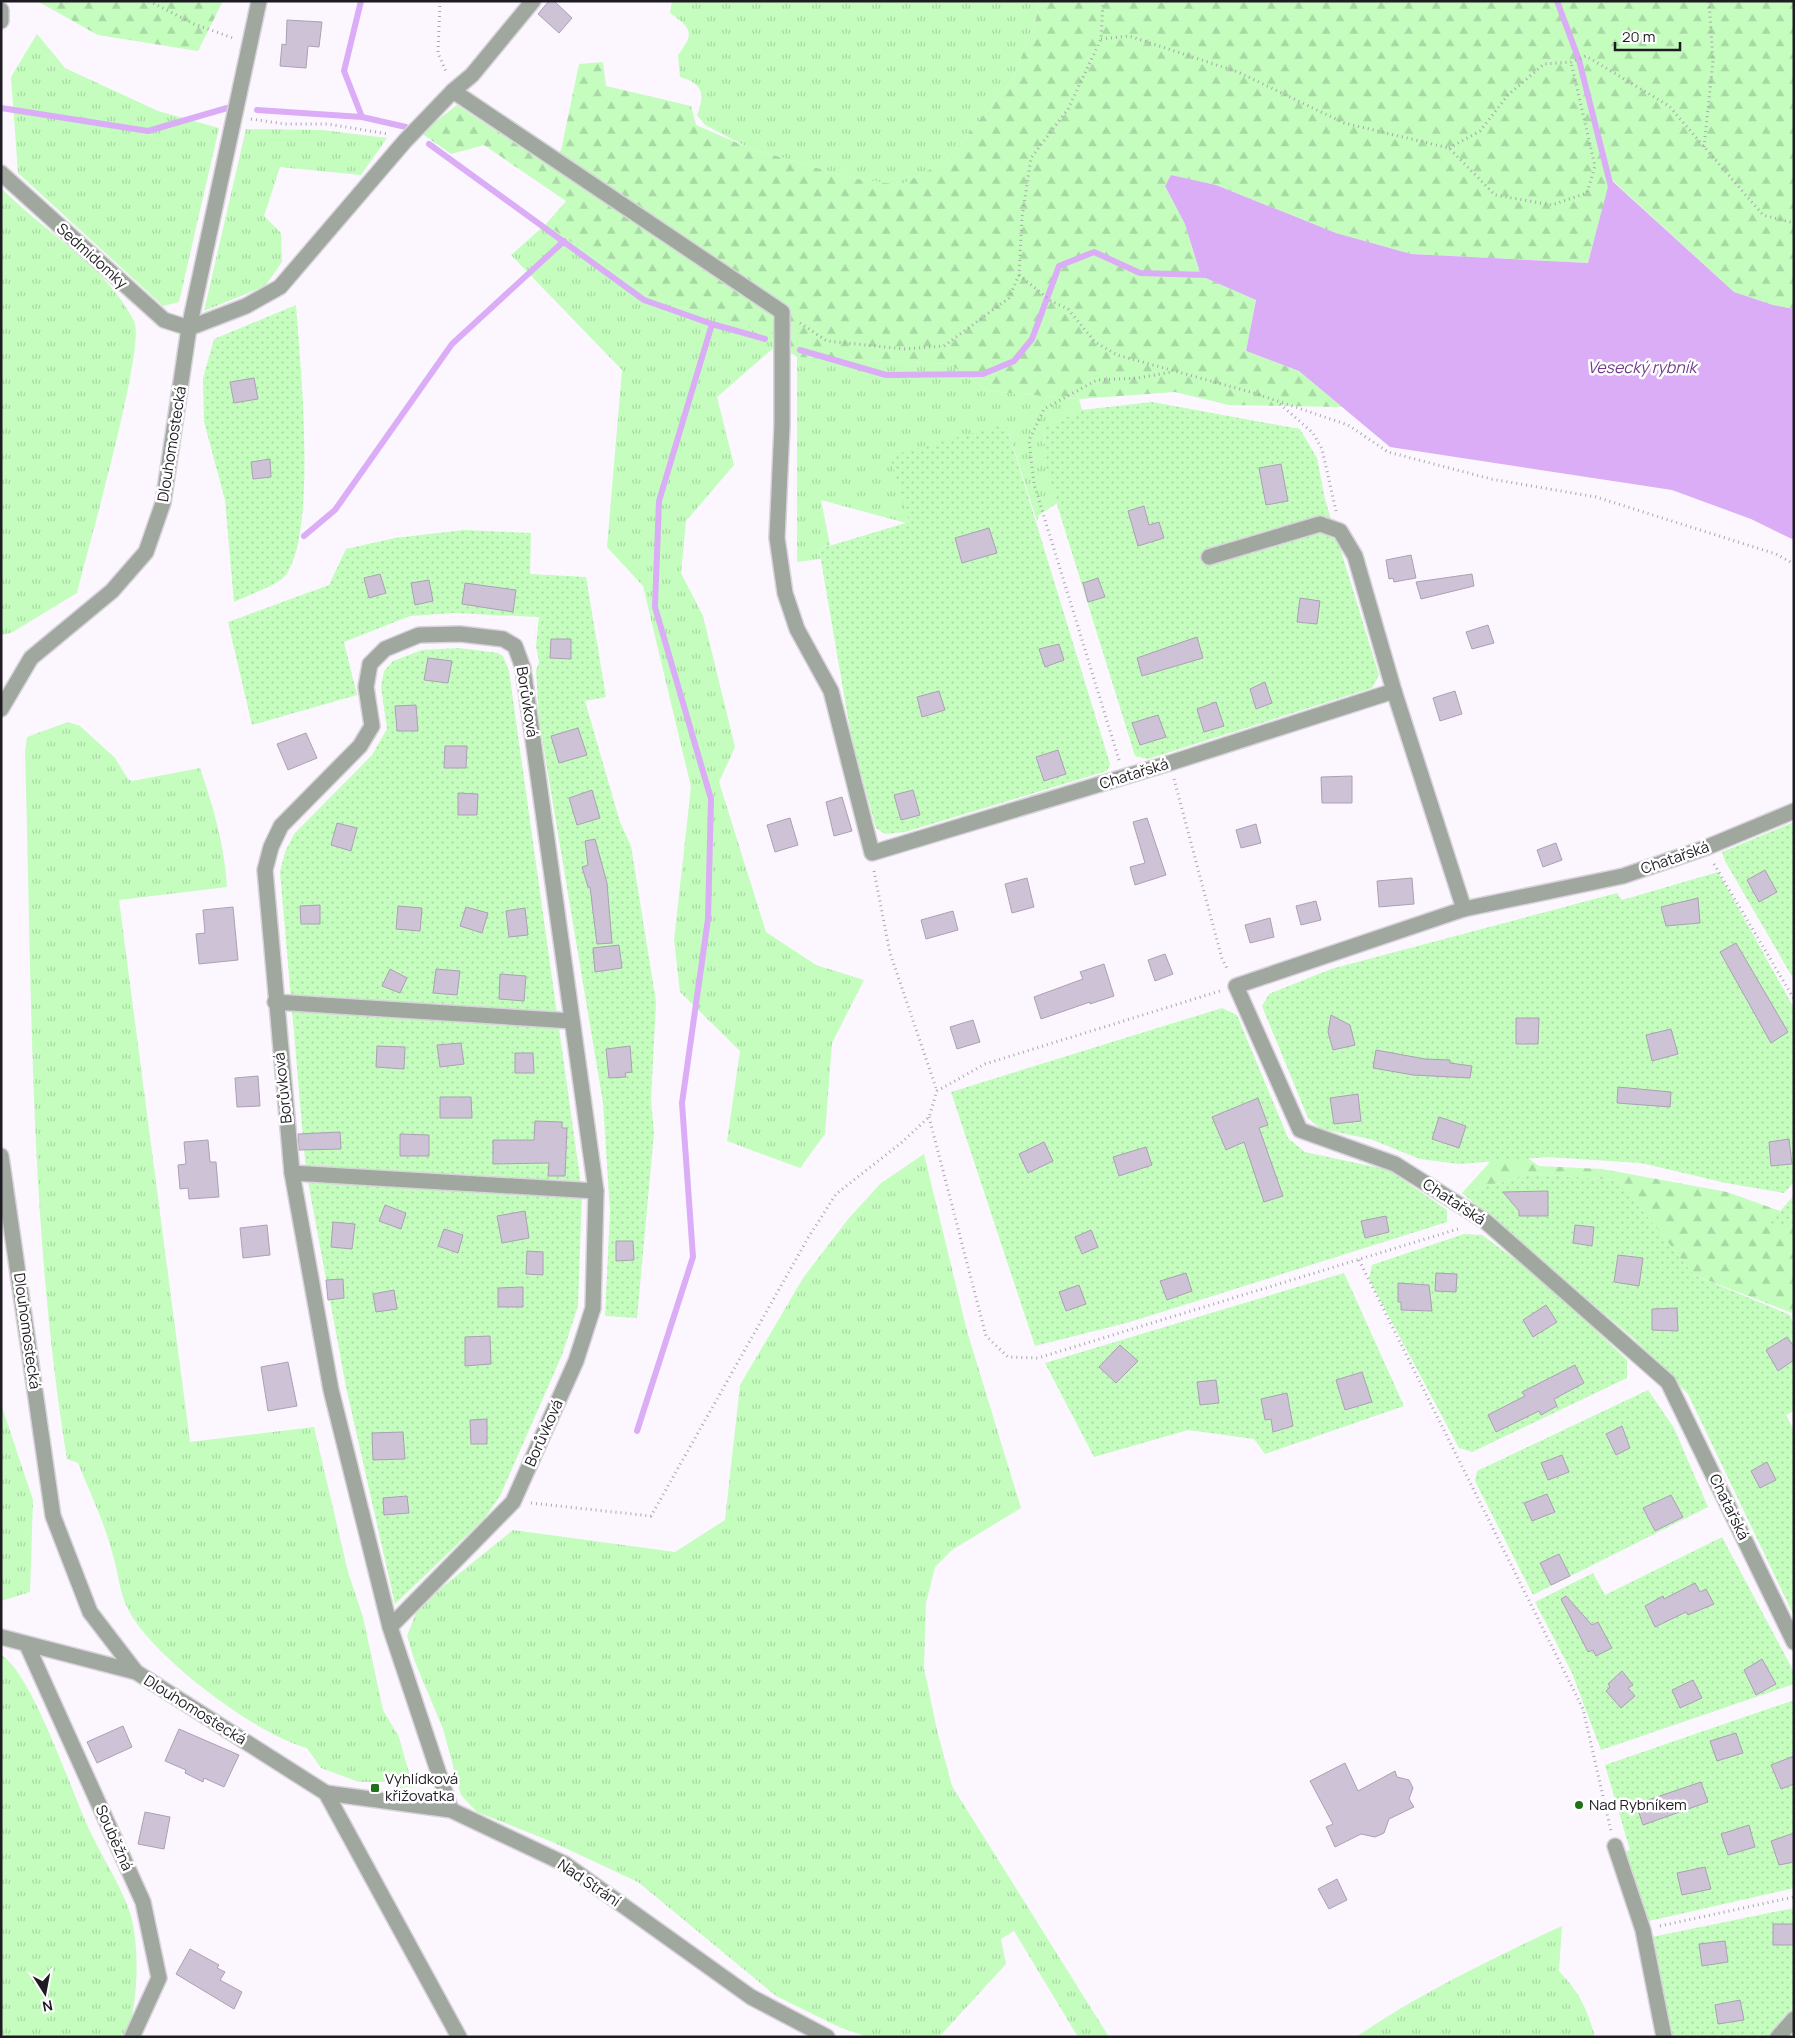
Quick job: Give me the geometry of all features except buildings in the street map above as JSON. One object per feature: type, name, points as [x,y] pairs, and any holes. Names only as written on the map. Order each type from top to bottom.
[{"type":"street","name":"Dlouhomostecká","points":[[1,709],[31,658],[112,591],[146,552],[163,503],[190,328],[259,1]]},
{"type":"street","points":[[190,328],[246,306],[280,287],[405,141],[453,91],[472,75],[533,1]]},
{"type":"street","points":[[1,10],[1,21]]},
{"type":"street","points":[[453,91],[782,312],[782,426],[777,538],[785,593],[798,629],[831,691],[872,853]]},
{"type":"street","name":"Sedmidomky","points":[[1,173],[164,320],[190,328]]},
{"type":"street","points":[[1210,557],[1320,524],[1340,531],[1355,556],[1394,691],[1464,909]]},
{"type":"street","name":"Borůvková","points":[[390,1627],[513,1502],[576,1361],[593,1308],[596,1190],[523,668],[515,646],[503,638],[460,634],[419,635],[385,648],[370,664],[366,687],[372,726],[360,746],[281,826],[271,847],[265,870],[275,1002],[292,1173],[331,1390],[390,1627],[451,1810]]},
{"type":"street","name":"Chatařská","points":[[872,853],[1125,777],[1394,691]]},
{"type":"street","name":"Chatařská","points":[[1794,812],[1705,848],[1622,876],[1464,909],[1236,986],[1300,1130],[1394,1164],[1485,1221],[1668,1382],[1794,1642]]},
{"type":"street","points":[[275,1002],[572,1021]]},
{"type":"street","name":"Dlouhomostecká","points":[[1,1156],[54,1516],[90,1612],[136,1672],[326,1793],[459,2037]]},
{"type":"street","points":[[292,1173],[596,1190]]},
{"type":"street","points":[[1,1637],[136,1672]]},
{"type":"street","name":"Souběžná","points":[[27,1645],[143,1902],[159,1978],[132,2037]]},
{"type":"street","name":"Nad Strání","points":[[326,1793],[451,1810],[565,1864],[751,1997],[827,2037]]},
{"type":"street","points":[[1615,1846],[1644,1930],[1664,2037]]},
{"type":"street","points":[[1778,2037],[1794,2019]]},
{"type":"path","points":[[149,1],[194,24],[250,44]]},
{"type":"path","points":[[440,1],[438,53],[453,91]]},
{"type":"path","points":[[782,312],[827,341],[904,349],[944,346],[1009,298],[1019,275],[1022,217],[1031,158],[1068,109],[1101,39],[1102,1]]},
{"type":"path","points":[[1704,148],[1713,61],[1709,1]]},
{"type":"path","points":[[1101,39],[1129,36],[1238,72],[1344,123],[1449,148],[1495,195],[1552,205],[1587,193],[1595,166],[1571,62]]},
{"type":"path","points":[[1449,148],[1480,131],[1508,95],[1544,64],[1571,62],[1586,56],[1669,106],[1763,215],[1794,224]]},
{"type":"path","points":[[235,116],[285,124],[328,124],[381,131],[405,141]]},
{"type":"path","points":[[1019,275],[1051,301],[1068,309],[1095,342],[1117,355],[1278,402],[1348,426],[1388,452],[1491,479],[1596,497],[1776,554],[1794,564]]},
{"type":"path","points":[[1125,777],[1034,484],[1029,440],[1044,410],[1097,380],[1138,378],[1176,372]]},
{"type":"path","points":[[1278,402],[1313,433],[1322,449],[1340,531]]},
{"type":"path","points":[[937,1091],[985,1064],[1236,986],[1222,959],[1170,763]]},
{"type":"path","points":[[1705,848],[1794,999]]},
{"type":"path","points":[[513,1502],[651,1516],[808,1238],[836,1194],[901,1143],[929,1117],[937,1091],[890,953],[872,853]]},
{"type":"path","points":[[929,1117],[986,1336],[1008,1356],[1038,1358],[1485,1221]]},
{"type":"path","points":[[1358,1260],[1583,1710],[1615,1846]]},
{"type":"path","points":[[1644,1930],[1794,1897]]},
{"type":"green space","points":[[37,1],[223,1],[198,51],[98,35]]},
{"type":"green space","points":[[672,1],[1039,1],[1036,19],[1013,79],[946,161],[901,185],[851,178],[749,148],[705,125],[697,115],[701,101],[700,90],[687,79],[680,77],[678,55],[687,42],[689,32],[683,23],[670,13]]},
{"type":"green space","points":[[1039,1],[1794,1],[1794,309],[1773,305],[1734,292],[1611,179],[1588,263],[1411,254],[1336,233],[1216,185],[1171,175],[1165,186],[1185,224],[1201,276],[1256,300],[1246,351],[1299,371],[1342,407],[1229,405],[1175,392],[1079,399],[988,391],[950,364],[797,357],[748,327],[647,296],[546,224],[566,201],[484,145],[451,154],[421,133],[457,105],[549,166],[561,150],[579,64],[603,62],[606,86],[691,106],[696,125],[749,148],[851,178],[901,185],[946,161],[1013,79],[1036,19]]},
{"type":"green space","points":[[37,34],[65,68],[158,111],[219,128],[179,302],[163,306],[18,173],[11,77]]},
{"type":"green space","points":[[246,129],[322,130],[387,138],[361,175],[280,167],[264,216],[281,233],[282,262],[265,286],[204,311]]},
{"type":"green space","points":[[1,188],[107,282],[134,321],[136,338],[132,368],[114,451],[77,593],[11,633],[1,635]]},
{"type":"green space","points":[[546,224],[647,296],[748,327],[777,345],[717,397],[734,465],[686,521],[681,573],[703,616],[735,747],[719,782],[766,932],[816,965],[864,980],[832,1043],[825,1134],[800,1168],[727,1141],[740,1051],[680,992],[674,940],[691,787],[643,586],[607,547],[622,370],[511,255]]},
{"type":"green space","points":[[296,305],[303,405],[304,487],[301,524],[295,555],[285,576],[269,587],[234,602],[225,500],[204,422],[203,378],[214,339]]},
{"type":"green space","points":[[797,357],[950,364],[988,391],[1079,399],[1082,410],[1044,428],[1046,469],[1057,503],[1039,515],[1037,521],[1006,424],[910,522],[906,523],[821,500],[830,545],[819,549],[820,559],[797,562]]},
{"type":"green space","points":[[1152,402],[1300,429],[1317,458],[1325,499],[1379,675],[1372,688],[1148,759],[1135,756],[1046,469],[1044,428],[1082,410]]},
{"type":"green space","points":[[1006,424],[1110,764],[1107,771],[905,832],[885,834],[876,828],[852,741],[819,549],[909,522],[890,456]]},
{"type":"green space","points":[[464,530],[531,533],[530,574],[586,577],[606,697],[585,701],[620,822],[631,846],[656,1002],[651,1100],[654,1133],[637,1318],[605,1316],[610,1211],[603,1103],[539,720],[536,670],[539,662],[536,646],[539,617],[454,613],[410,616],[344,642],[357,695],[252,725],[228,622],[329,585],[346,549],[395,538]]},
{"type":"green space","points":[[459,648],[498,653],[503,656],[509,671],[582,1192],[578,1306],[562,1355],[500,1496],[484,1519],[395,1604],[346,1387],[306,1171],[280,872],[285,852],[294,834],[372,755],[387,729],[381,687],[384,671],[393,661],[422,650]]},
{"type":"green space","points":[[68,722],[80,726],[115,758],[128,779],[132,781],[200,768],[205,782],[221,842],[227,887],[119,900],[190,1442],[314,1427],[348,1572],[363,1617],[383,1710],[399,1737],[413,1787],[400,1788],[395,1782],[359,1782],[321,1768],[307,1748],[261,1727],[206,1691],[180,1669],[139,1626],[127,1607],[109,1541],[96,1507],[78,1463],[67,1459],[45,1283],[39,1195],[31,1018],[25,752],[27,737]]},
{"type":"green space","points":[[1794,822],[1794,980],[1725,861],[1722,852]]},
{"type":"green space","points":[[1718,872],[1794,1008],[1794,1182],[1784,1193],[1726,1183],[1641,1163],[1548,1157],[1459,1164],[1420,1159],[1370,1139],[1321,1129],[1308,1118],[1262,1006],[1269,994],[1331,969],[1617,893],[1622,900]]},
{"type":"green space","points":[[1222,1008],[1237,1015],[1288,1138],[1305,1152],[1389,1170],[1447,1210],[1447,1222],[1130,1322],[1035,1346],[951,1092]]},
{"type":"green space","points":[[924,1154],[967,1331],[1021,1508],[952,1550],[935,1567],[926,1603],[924,1668],[937,1730],[952,1786],[1109,2037],[1078,2037],[1014,1931],[1001,1939],[1006,1964],[939,2037],[868,2037],[839,2027],[776,1996],[638,1882],[550,1841],[477,1812],[461,1795],[443,1729],[415,1662],[407,1636],[416,1613],[440,1589],[513,1530],[675,1552],[725,1520],[740,1385],[803,1278],[849,1218],[881,1183]]},
{"type":"green space","points":[[1526,1157],[1539,1166],[1602,1169],[1727,1192],[1783,1212],[1794,1218],[1794,1318],[1792,1313],[1694,1275],[1618,1180],[1533,1174],[1462,1193],[1491,1161]]},
{"type":"green space","points":[[1533,1174],[1618,1180],[1694,1275],[1790,1315],[1794,1325],[1794,1411],[1786,1415],[1794,1431],[1794,1616],[1688,1394],[1633,1338],[1462,1193]]},
{"type":"green space","points":[[1794,1195],[1794,1228],[1770,1223]]},
{"type":"green space","points":[[1464,1234],[1482,1235],[1542,1279],[1627,1360],[1627,1378],[1472,1452],[1459,1448],[1369,1279],[1372,1265]]},
{"type":"green space","points":[[1344,1273],[1404,1406],[1265,1454],[1254,1439],[1188,1430],[1094,1457],[1045,1363]]},
{"type":"green space","points":[[1648,1390],[1674,1428],[1708,1507],[1533,1595],[1475,1481],[1477,1471]]},
{"type":"green space","points":[[1,1404],[33,1500],[30,1592],[1,1601]]},
{"type":"green space","points":[[1722,1537],[1794,1672],[1794,1684],[1601,1750],[1572,1673],[1535,1602],[1593,1573],[1605,1595]]},
{"type":"green space","points":[[1,1655],[13,1666],[37,1707],[88,1827],[130,1913],[137,1958],[133,2009],[125,2037],[1,2037]]},
{"type":"green space","points":[[1794,1700],[1794,1888],[1649,1921],[1622,1853],[1630,1850],[1605,1765]]},
{"type":"green space","points":[[1794,1908],[1794,2010],[1772,2037],[1673,2037],[1652,1937]]},
{"type":"green space","points":[[1562,1926],[1559,1971],[1582,2001],[1595,2037],[1356,2037],[1431,1991],[1482,1964]]},
{"type":"water","name":"Vesecký rybník","points":[[1171,175],[1216,185],[1336,233],[1411,254],[1588,263],[1610,179],[1734,292],[1773,305],[1794,309],[1794,540],[1751,519],[1672,490],[1390,447],[1299,371],[1246,351],[1256,300],[1201,276],[1185,224],[1165,186]]},
{"type":"waterway","points":[[361,1],[344,71],[362,117]]},
{"type":"waterway","points":[[1557,1],[1579,60],[1611,187]]},
{"type":"waterway","points":[[1,108],[148,131],[227,108]]},
{"type":"waterway","points":[[257,110],[362,117],[406,127]]},
{"type":"waterway","points":[[429,144],[644,300],[712,324],[765,339]]},
{"type":"waterway","points":[[304,536],[335,510],[452,344],[564,241]]},
{"type":"waterway","points":[[800,350],[886,375],[983,374],[1014,361],[1032,339],[1059,266],[1094,252],[1140,273],[1207,275]]},
{"type":"waterway","points":[[637,1431],[693,1257],[682,1103],[708,919],[711,799],[655,607],[659,501],[712,324]]},
{"type":"place","name":"Vyhlídková křižovatka","points":[[375,1788]]},
{"type":"place","name":"Nad Rybníkem","points":[[1579,1805]]}]
